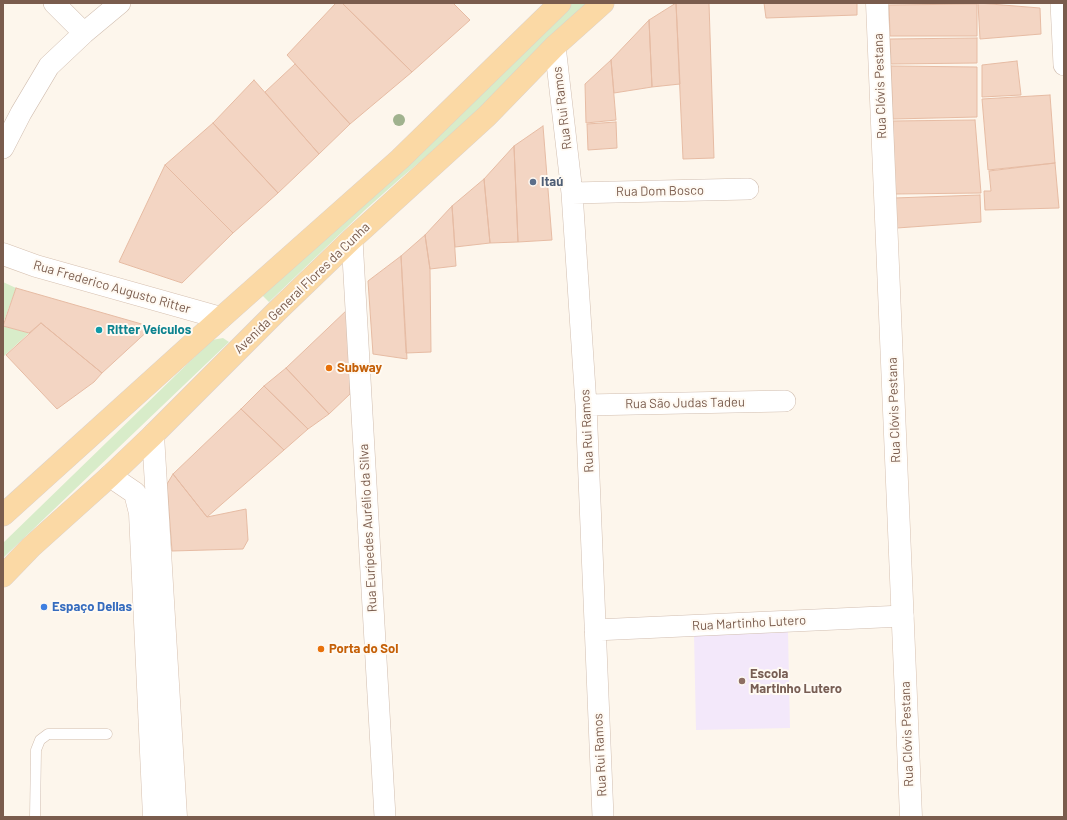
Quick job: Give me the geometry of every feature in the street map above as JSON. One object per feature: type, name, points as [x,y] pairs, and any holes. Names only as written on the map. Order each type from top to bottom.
[{"type":"main road","name":"Avenida General Flores da Cunha","points":[[3,515],[400,159],[560,3]]},
{"type":"main road","name":"Avenida General Flores da Cunha","points":[[3,576],[31,548],[153,436],[277,311],[352,239],[487,116],[555,46],[603,3]]},
{"type":"main road","name":"Rua Clóvis Pestana","points":[[877,3],[911,817]]},
{"type":"main road","name":"Rua Frederico Augusto Ritter","points":[[3,254],[36,266],[221,318]]},
{"type":"main road","points":[[221,318],[277,311]]},
{"type":"main road","points":[[153,436],[176,817]]},
{"type":"main road","points":[[110,476],[135,493],[140,513],[154,817]]},
{"type":"street","points":[[54,3],[84,33]]},
{"type":"street","points":[[3,148],[21,113],[50,66],[84,33],[120,3]]},
{"type":"street","points":[[1061,3],[1064,65]]},
{"type":"street","name":"Rua Rui Ramos","points":[[555,46],[572,192],[586,405],[603,817]]},
{"type":"street","name":"Rua Dom Bosco","points":[[572,192],[748,189]]},
{"type":"street","name":"Rua Eurípedes Aurélio da Silva","points":[[352,239],[385,817]]},
{"type":"street","name":"Rua São Judas Tadeu","points":[[586,405],[785,401]]},
{"type":"street","name":"Rua Martinho Lutero","points":[[595,630],[903,616]]},
{"type":"lane","points":[[35,817],[36,750],[40,740],[48,734],[107,734]]},
{"type":"shaded area","name":"Escola Martinho Lutero","points":[[788,632],[790,728],[696,730],[694,634]]},
{"type":"green space","points":[[568,3],[591,3],[460,128],[365,210],[269,302],[262,295]]},
{"type":"green space","points":[[3,282],[16,288],[3,324]]},
{"type":"green space","points":[[3,326],[29,333],[3,357]]},
{"type":"green space","points":[[223,338],[229,342],[3,558],[3,543],[212,340]]},
{"type":"building","points":[[336,3],[342,3],[412,72],[350,124],[287,55]]},
{"type":"building","points":[[342,3],[453,3],[470,20],[412,72]]},
{"type":"building","points":[[676,3],[709,3],[714,158],[683,159]]},
{"type":"building","points":[[676,3],[680,84],[652,87],[649,20]]},
{"type":"building","points":[[764,3],[857,3],[857,15],[766,18]]},
{"type":"building","points":[[978,3],[1040,8],[1041,34],[980,39]]},
{"type":"building","points":[[977,4],[977,36],[890,36],[889,5]]},
{"type":"building","points":[[649,20],[652,87],[614,93],[611,60]]},
{"type":"building","points":[[977,38],[977,63],[891,64],[890,39]]},
{"type":"building","points":[[611,60],[616,120],[586,123],[585,84]]},
{"type":"building","points":[[1017,61],[1021,95],[982,97],[982,65]]},
{"type":"building","points":[[295,64],[350,124],[319,154],[265,92]]},
{"type":"building","points":[[891,66],[977,67],[977,117],[893,119]]},
{"type":"building","points":[[254,80],[319,154],[278,193],[213,123]]},
{"type":"building","points":[[1050,95],[1055,163],[988,170],[982,99]]},
{"type":"building","points":[[975,120],[981,193],[895,194],[893,121]]},
{"type":"building","points":[[616,122],[617,148],[588,150],[587,124]]},
{"type":"building","points":[[213,123],[278,193],[233,233],[165,165]]},
{"type":"building","points":[[543,126],[552,240],[518,242],[514,146]]},
{"type":"building","points":[[514,146],[518,242],[490,243],[484,179]]},
{"type":"building","points":[[1055,163],[1059,208],[985,210],[984,191],[991,191],[989,171]]},
{"type":"building","points":[[165,165],[233,233],[182,283],[119,262]]},
{"type":"building","points":[[484,179],[490,243],[455,247],[452,206]]},
{"type":"building","points":[[980,195],[981,222],[897,228],[894,198]]},
{"type":"building","points":[[452,206],[456,266],[430,269],[425,235]]},
{"type":"building","points":[[425,235],[430,269],[431,352],[406,353],[401,256]]},
{"type":"building","points":[[401,256],[407,359],[373,354],[368,281]]},
{"type":"building","name":"Ritter Veículos","points":[[16,288],[152,327],[102,373],[41,323],[29,333],[3,326]]},
{"type":"building","points":[[348,309],[350,394],[329,414],[286,368]]},
{"type":"building","points":[[41,323],[102,373],[94,382],[57,409],[6,355]]},
{"type":"building","points":[[286,368],[329,414],[308,429],[264,386]]},
{"type":"building","points":[[264,386],[308,429],[284,450],[241,409]]},
{"type":"building","points":[[241,409],[284,450],[207,517],[173,474]]},
{"type":"building","points":[[173,474],[207,517],[246,509],[248,540],[243,549],[172,551],[167,484]]},
{"type":"place","name":"Itaú","points":[[533,182]]},
{"type":"place","name":"Ritter Veículos","points":[[99,330]]},
{"type":"place","name":"Subway","points":[[329,368]]},
{"type":"place","name":"Espaço Dellas","points":[[44,607]]},
{"type":"place","name":"Porta do Sol","points":[[321,649]]},
{"type":"place","name":"Escola Martinho Lutero","points":[[742,681]]}]
